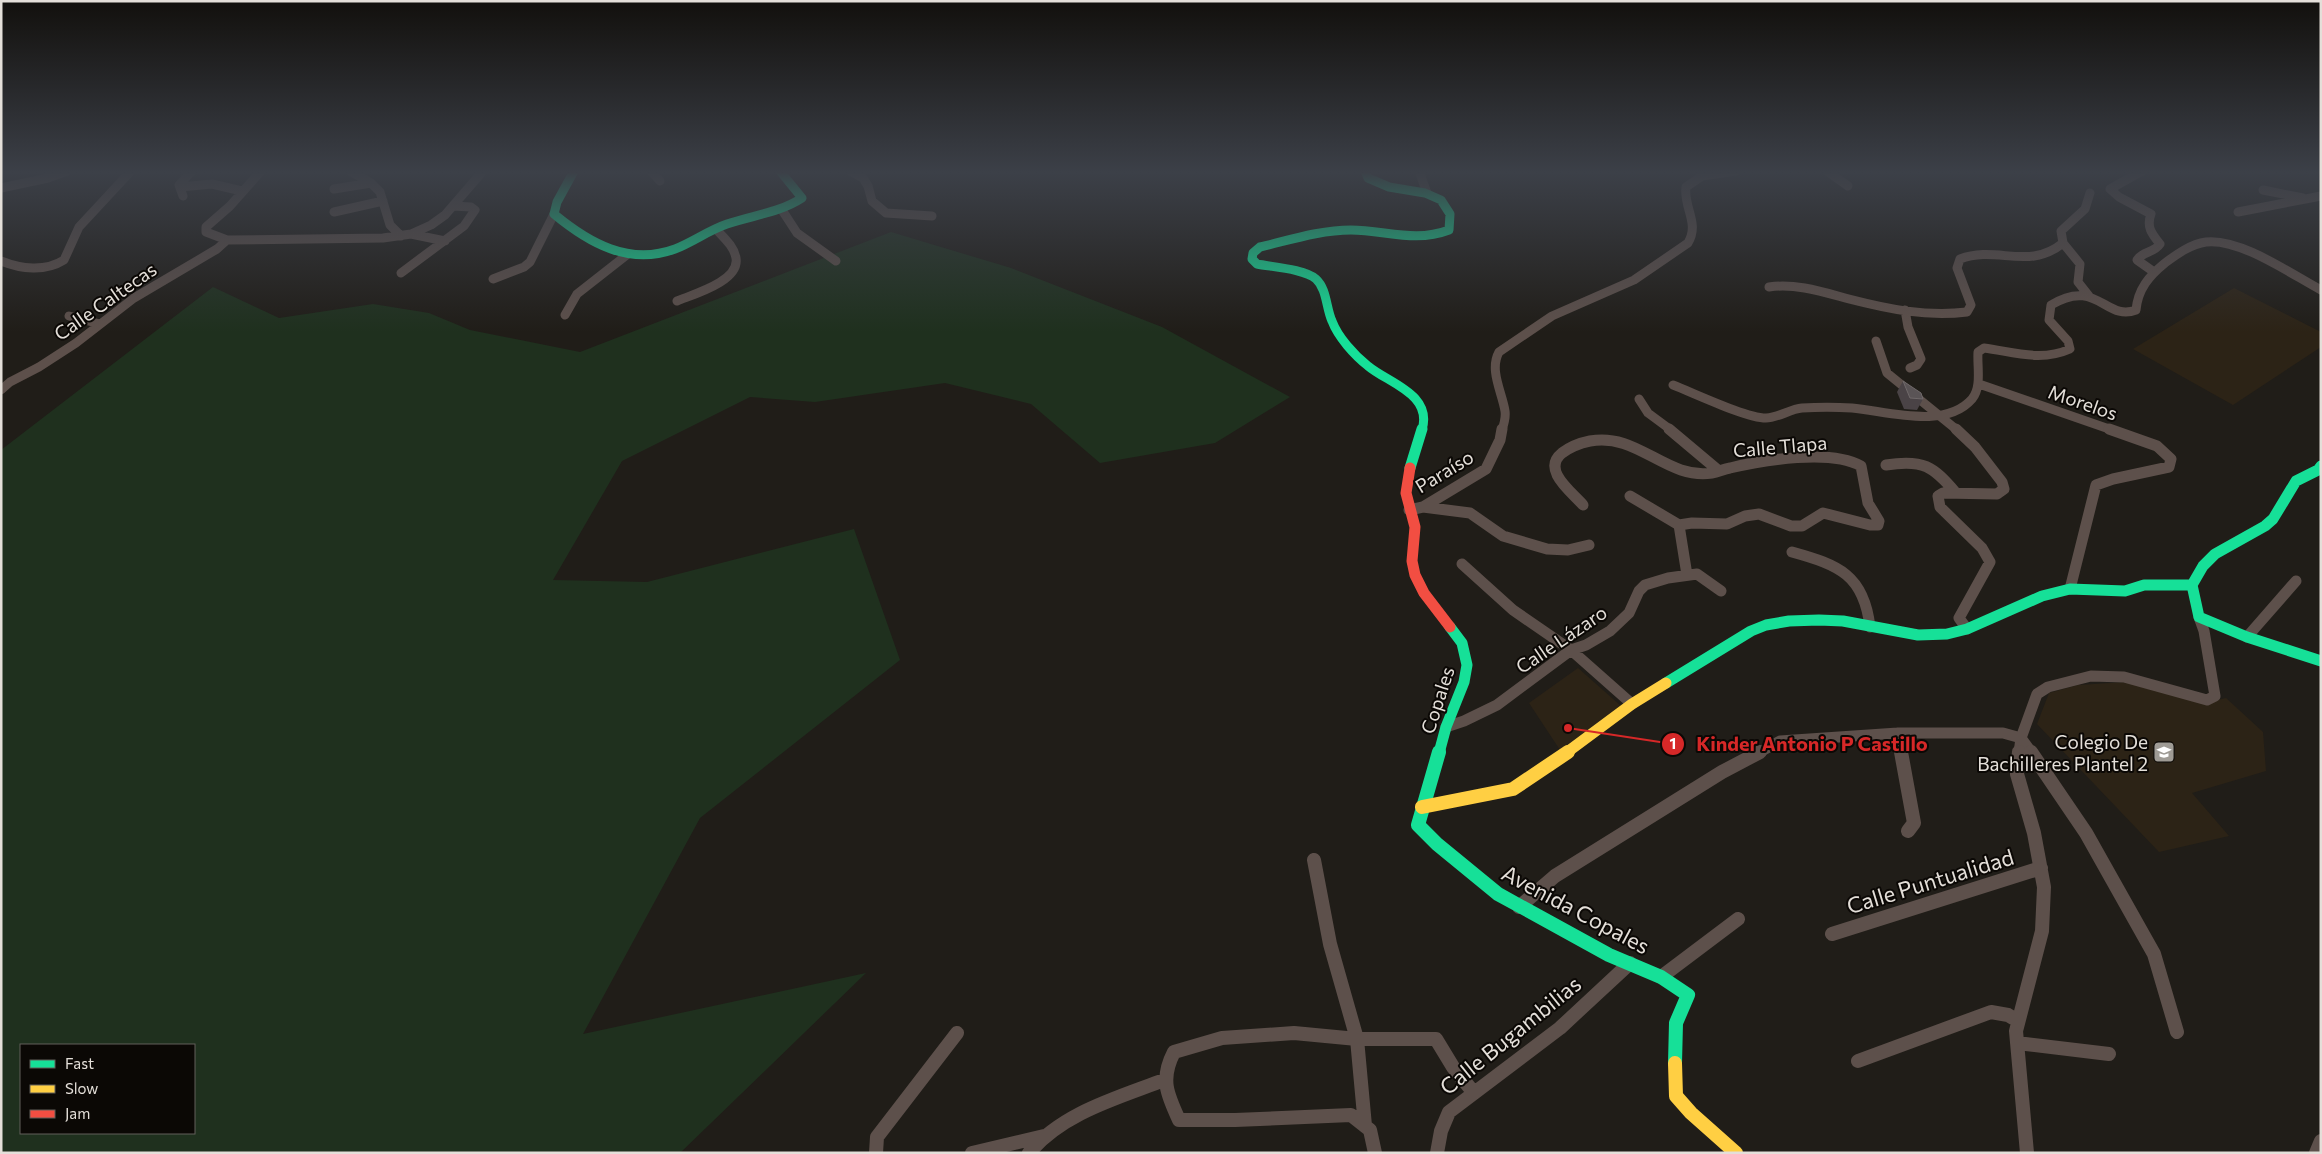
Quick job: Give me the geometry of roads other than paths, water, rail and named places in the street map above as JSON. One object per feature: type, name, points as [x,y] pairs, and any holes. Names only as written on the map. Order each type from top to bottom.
[{"type":"street","points":[[1,261],[8,264],[44,268],[60,264],[64,260],[81,225]]},
{"type":"street","points":[[208,225],[206,232],[228,240],[311,240],[401,236],[411,234],[431,225]]},
{"type":"street","points":[[390,225],[401,236]]},
{"type":"street","points":[[401,273],[465,225]]},
{"type":"street","points":[[493,278],[519,269],[530,262],[549,225]]},
{"type":"street","points":[[566,225],[596,243],[638,256],[658,255],[716,229],[730,225]]},
{"type":"street","points":[[788,225],[813,248],[836,261]]},
{"type":"street","name":"Copales","points":[[1422,807],[1446,727],[1464,682],[1467,664],[1462,643],[1424,593],[1415,575],[1412,562],[1414,526],[1406,494],[1411,463],[1423,426],[1422,412],[1416,400],[1403,387],[1368,366],[1344,341],[1332,322],[1321,284],[1314,277],[1305,273],[1257,264],[1252,259],[1253,253],[1260,247],[1339,232],[1361,230],[1400,237],[1440,236],[1449,230],[1449,225]]},
{"type":"street","name":"Paraíso","points":[[1410,510],[1423,507],[1486,469],[1500,440],[1506,413],[1495,370],[1499,352],[1552,316],[1634,280],[1688,243],[1693,237],[1692,225]]},
{"type":"street","points":[[2068,225],[2061,231],[2063,243],[2080,264],[2078,282],[2089,296]]},
{"type":"street","points":[[2149,225],[2151,232],[2160,244],[2157,250],[2140,255],[2137,260],[2154,272]]},
{"type":"street","points":[[677,301],[724,280],[734,273],[737,268],[732,244],[716,229]]},
{"type":"street","points":[[411,234],[445,241]]},
{"type":"street","name":"Calle Caltecas","points":[[1,390],[10,382],[55,358],[134,298],[210,254],[228,240]]},
{"type":"street","points":[[1673,385],[1745,413],[1766,418],[1800,408],[1851,408],[1914,416],[1942,416],[1955,412],[1972,399],[1980,384],[1977,375],[1978,352],[1984,348],[2036,357],[2059,356],[2070,349],[2068,341],[2049,320],[2051,305],[2072,295],[2089,296],[2123,312],[2132,313],[2136,310],[2136,296],[2154,272],[2169,260],[2194,246],[2206,242],[2219,241],[2232,244],[2321,290]]},
{"type":"street","points":[[1769,287],[1804,288],[1905,310],[1955,314],[1967,312],[1972,305],[1956,268],[1960,259],[1969,254],[2036,258],[2049,254],[2063,243]]},
{"type":"street","points":[[564,315],[577,294],[628,254]]},
{"type":"street","points":[[1905,310],[1908,327],[1921,359],[1917,365],[1910,368]]},
{"type":"street","points":[[69,316],[100,324]]},
{"type":"street","points":[[1876,341],[1887,374],[1942,416],[1975,447],[2002,482],[2004,489],[1997,494],[1943,493],[1938,496],[1940,507],[1982,548],[1990,562],[1973,596],[1961,612],[1960,618],[1967,629]]},
{"type":"street","name":"Morelos","points":[[1980,384],[2157,446],[2171,459],[2168,467],[2152,473],[2104,481],[2096,485],[2070,589]]},
{"type":"street","name":"Calle Tlapa","points":[[1639,399],[1648,413],[1694,448],[1719,471],[1731,467],[1798,460],[1844,459],[1861,466],[1868,502],[1880,521],[1878,525],[1870,525],[1823,513],[1802,526],[1791,526],[1759,514],[1745,516],[1727,524],[1692,523],[1679,525]]},
{"type":"street","points":[[1583,504],[1557,475],[1554,467],[1556,458],[1571,446],[1598,440],[1615,439],[1650,454],[1669,467],[1683,472],[1712,473],[1719,471]]},
{"type":"street","points":[[1886,465],[1902,462],[1932,468],[1938,472],[1956,493]]},
{"type":"street","points":[[2027,1153],[2017,1043],[2018,1021],[2042,931],[2044,887],[2034,832],[2017,774],[2024,732],[2037,694],[2048,687],[2091,676],[2124,677],[2207,700],[2214,696],[2204,631],[2192,585],[2203,566],[2215,554],[2265,526],[2273,519],[2296,481],[2318,470],[2321,466]]},
{"type":"street","points":[[1630,496],[1679,525],[1679,534],[1689,574],[1704,578],[1720,591]]},
{"type":"street","points":[[1423,507],[1470,513],[1503,536],[1547,550],[1579,549],[1589,546]]},
{"type":"street","points":[[1792,552],[1821,560],[1843,572],[1858,586],[1867,603],[1870,627]]},
{"type":"street","points":[[1462,564],[1513,610],[1570,650],[1632,704]]},
{"type":"street","name":"Calle Lázaro","points":[[1446,727],[1463,723],[1505,701],[1570,650],[1582,648],[1614,627],[1630,613],[1640,588],[1648,583],[1689,574]]},
{"type":"street","points":[[2247,637],[2296,581]]},
{"type":"street","points":[[1422,807],[1512,789],[1632,704],[1751,631],[1766,625],[1789,621],[1844,621],[1918,635],[1947,634],[1967,629],[2042,596],[2070,589],[2125,591],[2144,585],[2192,585]]},
{"type":"street","points":[[2199,617],[2247,637],[2321,661]]},
{"type":"street","points":[[1519,907],[1555,876],[1722,772],[1780,741],[1898,733],[2024,732]]},
{"type":"street","points":[[2024,732],[2086,833],[2154,954],[2177,1032]]},
{"type":"street","points":[[1898,733],[1914,823],[1908,831]]},
{"type":"street","name":"Avenida Copales","points":[[1422,807],[1418,825],[1498,894],[1609,955],[1661,977],[1688,995],[1676,1023],[1674,1042],[1676,1096],[1691,1113],[1736,1153]]},
{"type":"street","points":[[1314,860],[1330,944],[1357,1040],[1365,1126]]},
{"type":"street","name":"Calle Puntualidad","points":[[1832,934],[2041,868]]},
{"type":"street","points":[[1661,977],[1738,919]]},
{"type":"street","name":"Calle Bugambilias","points":[[1437,1153],[1441,1131],[1449,1112],[1560,1028],[1630,963]]},
{"type":"street","points":[[1858,1061],[1991,1012],[2008,1014],[2018,1021]]},
{"type":"street","points":[[1375,1153],[1370,1130],[1351,1115],[1235,1120],[1179,1120],[1164,1080],[1166,1064],[1174,1052],[1222,1038],[1294,1033],[1357,1040],[1436,1038],[1452,1067],[1474,1093]]},
{"type":"street","points":[[876,1153],[877,1137],[957,1034]]},
{"type":"street","points":[[2017,1043],[2110,1054]]},
{"type":"street","points":[[972,1153],[1044,1136],[1117,1098],[1164,1080]]},
{"type":"street","points":[[1029,1153],[1044,1136]]},
{"type":"street","points":[[2316,1153],[2321,1141]]},
{"type":"place","name":"Kinder Antonio P Castillo","points":[[1568,728]]},
{"type":"place","name":"Colegio De Bachilleres Plantel 2","points":[[2164,752]]}]
